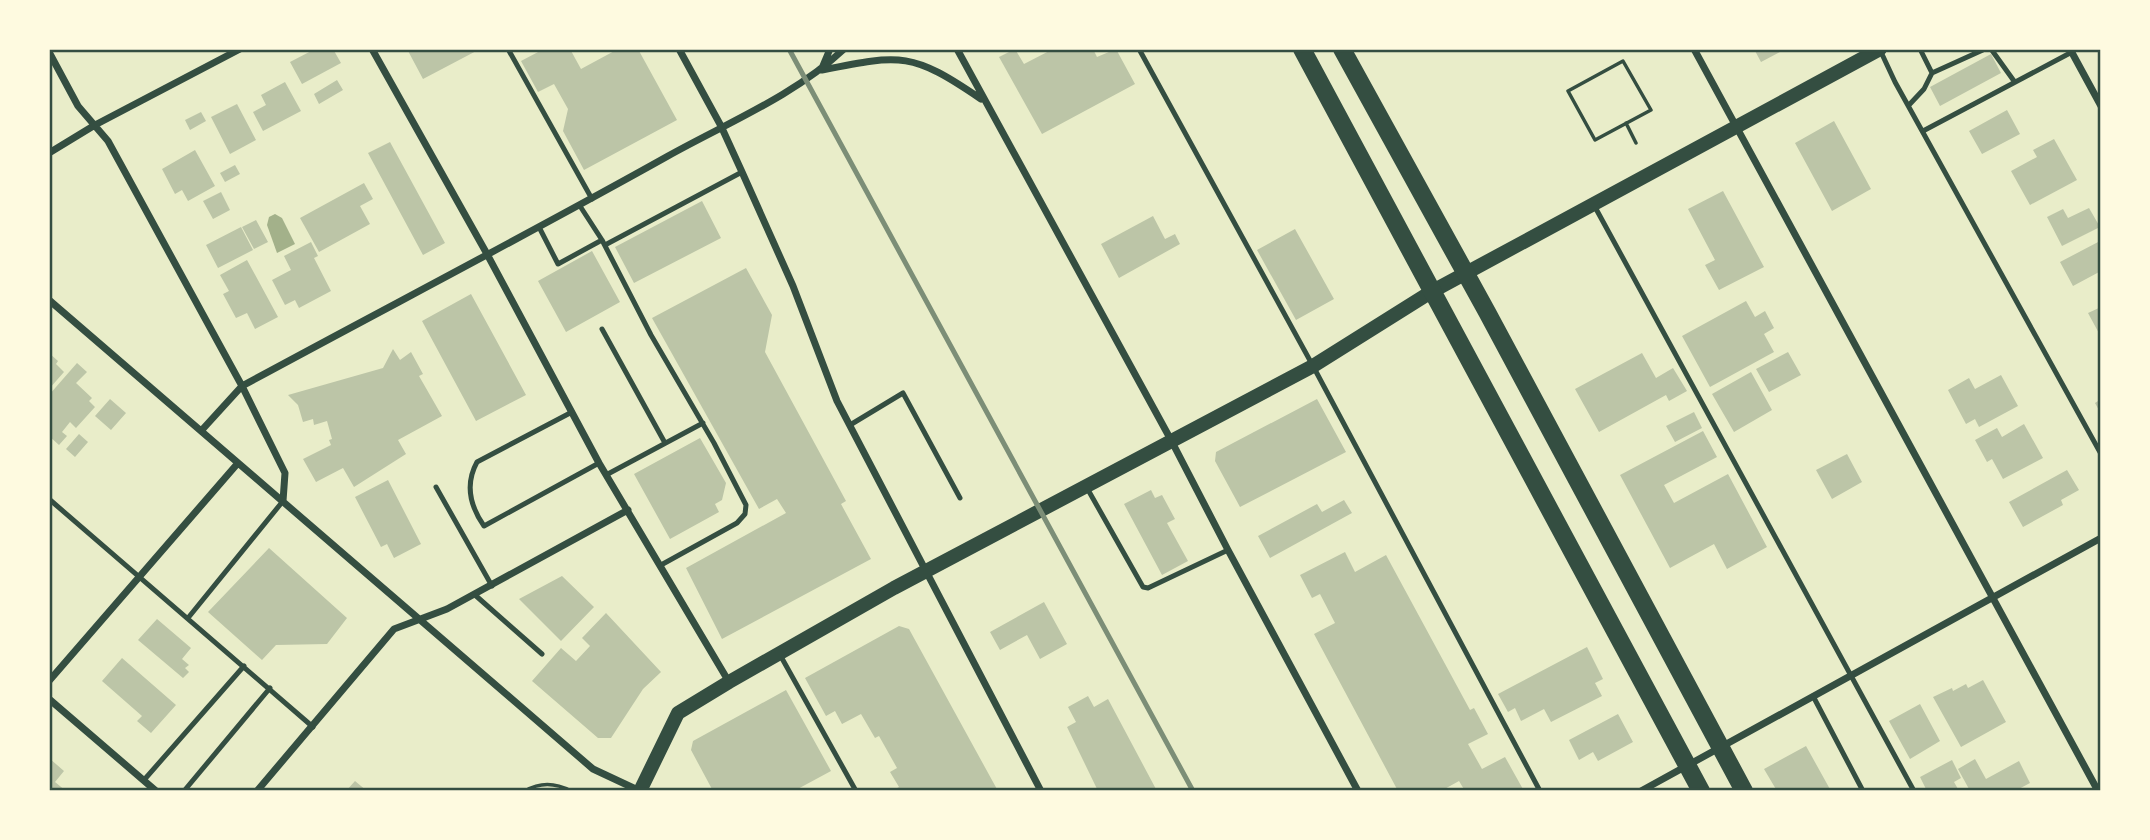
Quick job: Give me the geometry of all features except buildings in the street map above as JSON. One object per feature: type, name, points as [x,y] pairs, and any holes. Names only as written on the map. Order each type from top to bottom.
[{"type":"main road","points":[[1302,49],[1702,791]]},
{"type":"main road","points":[[1342,49],[1744,791]]},
{"type":"main road","points":[[640,791],[678,713],[729,682],[927,571],[1313,366],[1431,292],[1880,49]]},
{"type":"street","points":[[49,153],[95,125],[240,49]]},
{"type":"street","points":[[372,49],[487,254],[598,463],[729,682]]},
{"type":"street","points":[[679,49],[743,172],[793,286],[824,370],[850,425],[1041,791]]},
{"type":"street","points":[[822,70],[830,49]]},
{"type":"street","points":[[201,431],[242,386],[580,206],[768,102],[822,70],[844,49]]},
{"type":"street","points":[[957,49],[1171,440],[1227,550],[1358,791]]},
{"type":"street","points":[[1694,49],[2098,791]]},
{"type":"street","points":[[2071,51],[2101,106]]},
{"type":"street","points":[[49,52],[78,106],[108,141],[242,386],[285,473],[282,500]]},
{"type":"street","points":[[822,70],[880,59],[910,60],[928,66],[984,101]]},
{"type":"street","points":[[49,300],[593,769],[640,791]]},
{"type":"street","points":[[49,681],[238,463]]},
{"type":"street","points":[[257,791],[394,629],[475,595],[628,510]]},
{"type":"street","points":[[1641,791],[2101,538]]},
{"type":"street","points":[[49,699],[156,791]]},
{"type":"lane","points":[[508,49],[592,199]]},
{"type":"lane","points":[[1139,49],[1541,791]]},
{"type":"lane","points":[[1880,49],[2101,454]]},
{"type":"lane","points":[[1920,49],[1932,73]]},
{"type":"lane","points":[[1909,106],[1924,89],[1932,73],[1985,49]]},
{"type":"lane","points":[[1992,49],[2014,81]]},
{"type":"lane","points":[[1923,131],[2071,51]]},
{"type":"lane","points":[[539,227],[558,264],[743,172]]},
{"type":"lane","points":[[1594,204],[1914,791]]},
{"type":"lane","points":[[580,206],[604,243],[651,335],[744,498],[745,514],[737,523],[661,565]]},
{"type":"lane","points":[[602,329],[665,443]]},
{"type":"lane","points":[[850,425],[903,393],[960,498]]},
{"type":"lane","points":[[572,412],[477,462],[470,481],[474,510],[484,526],[598,463]]},
{"type":"lane","points":[[606,475],[703,423]]},
{"type":"lane","points":[[1086,486],[1143,587],[1148,589],[1227,550]]},
{"type":"lane","points":[[436,487],[492,586]]},
{"type":"lane","points":[[49,499],[313,727]]},
{"type":"lane","points":[[188,618],[282,500]]},
{"type":"lane","points":[[475,595],[542,654]]},
{"type":"lane","points":[[779,653],[856,791]]},
{"type":"lane","points":[[144,780],[243,666]]},
{"type":"lane","points":[[184,791],[270,688]]},
{"type":"lane","points":[[1813,696],[1863,791]]},
{"type":"path","points":[[1623,61],[1651,110],[1626,123],[1595,140],[1568,91],[1623,61]]},
{"type":"path","points":[[1626,123],[1636,143]]},
{"type":"path","points":[[525,791],[552,784],[570,791]]},
{"type":"shaded area","points":[[275,214],[282,218],[295,244],[277,253],[267,225],[269,217]]},
{"type":"railway","points":[[789,49],[1193,791]]}]
